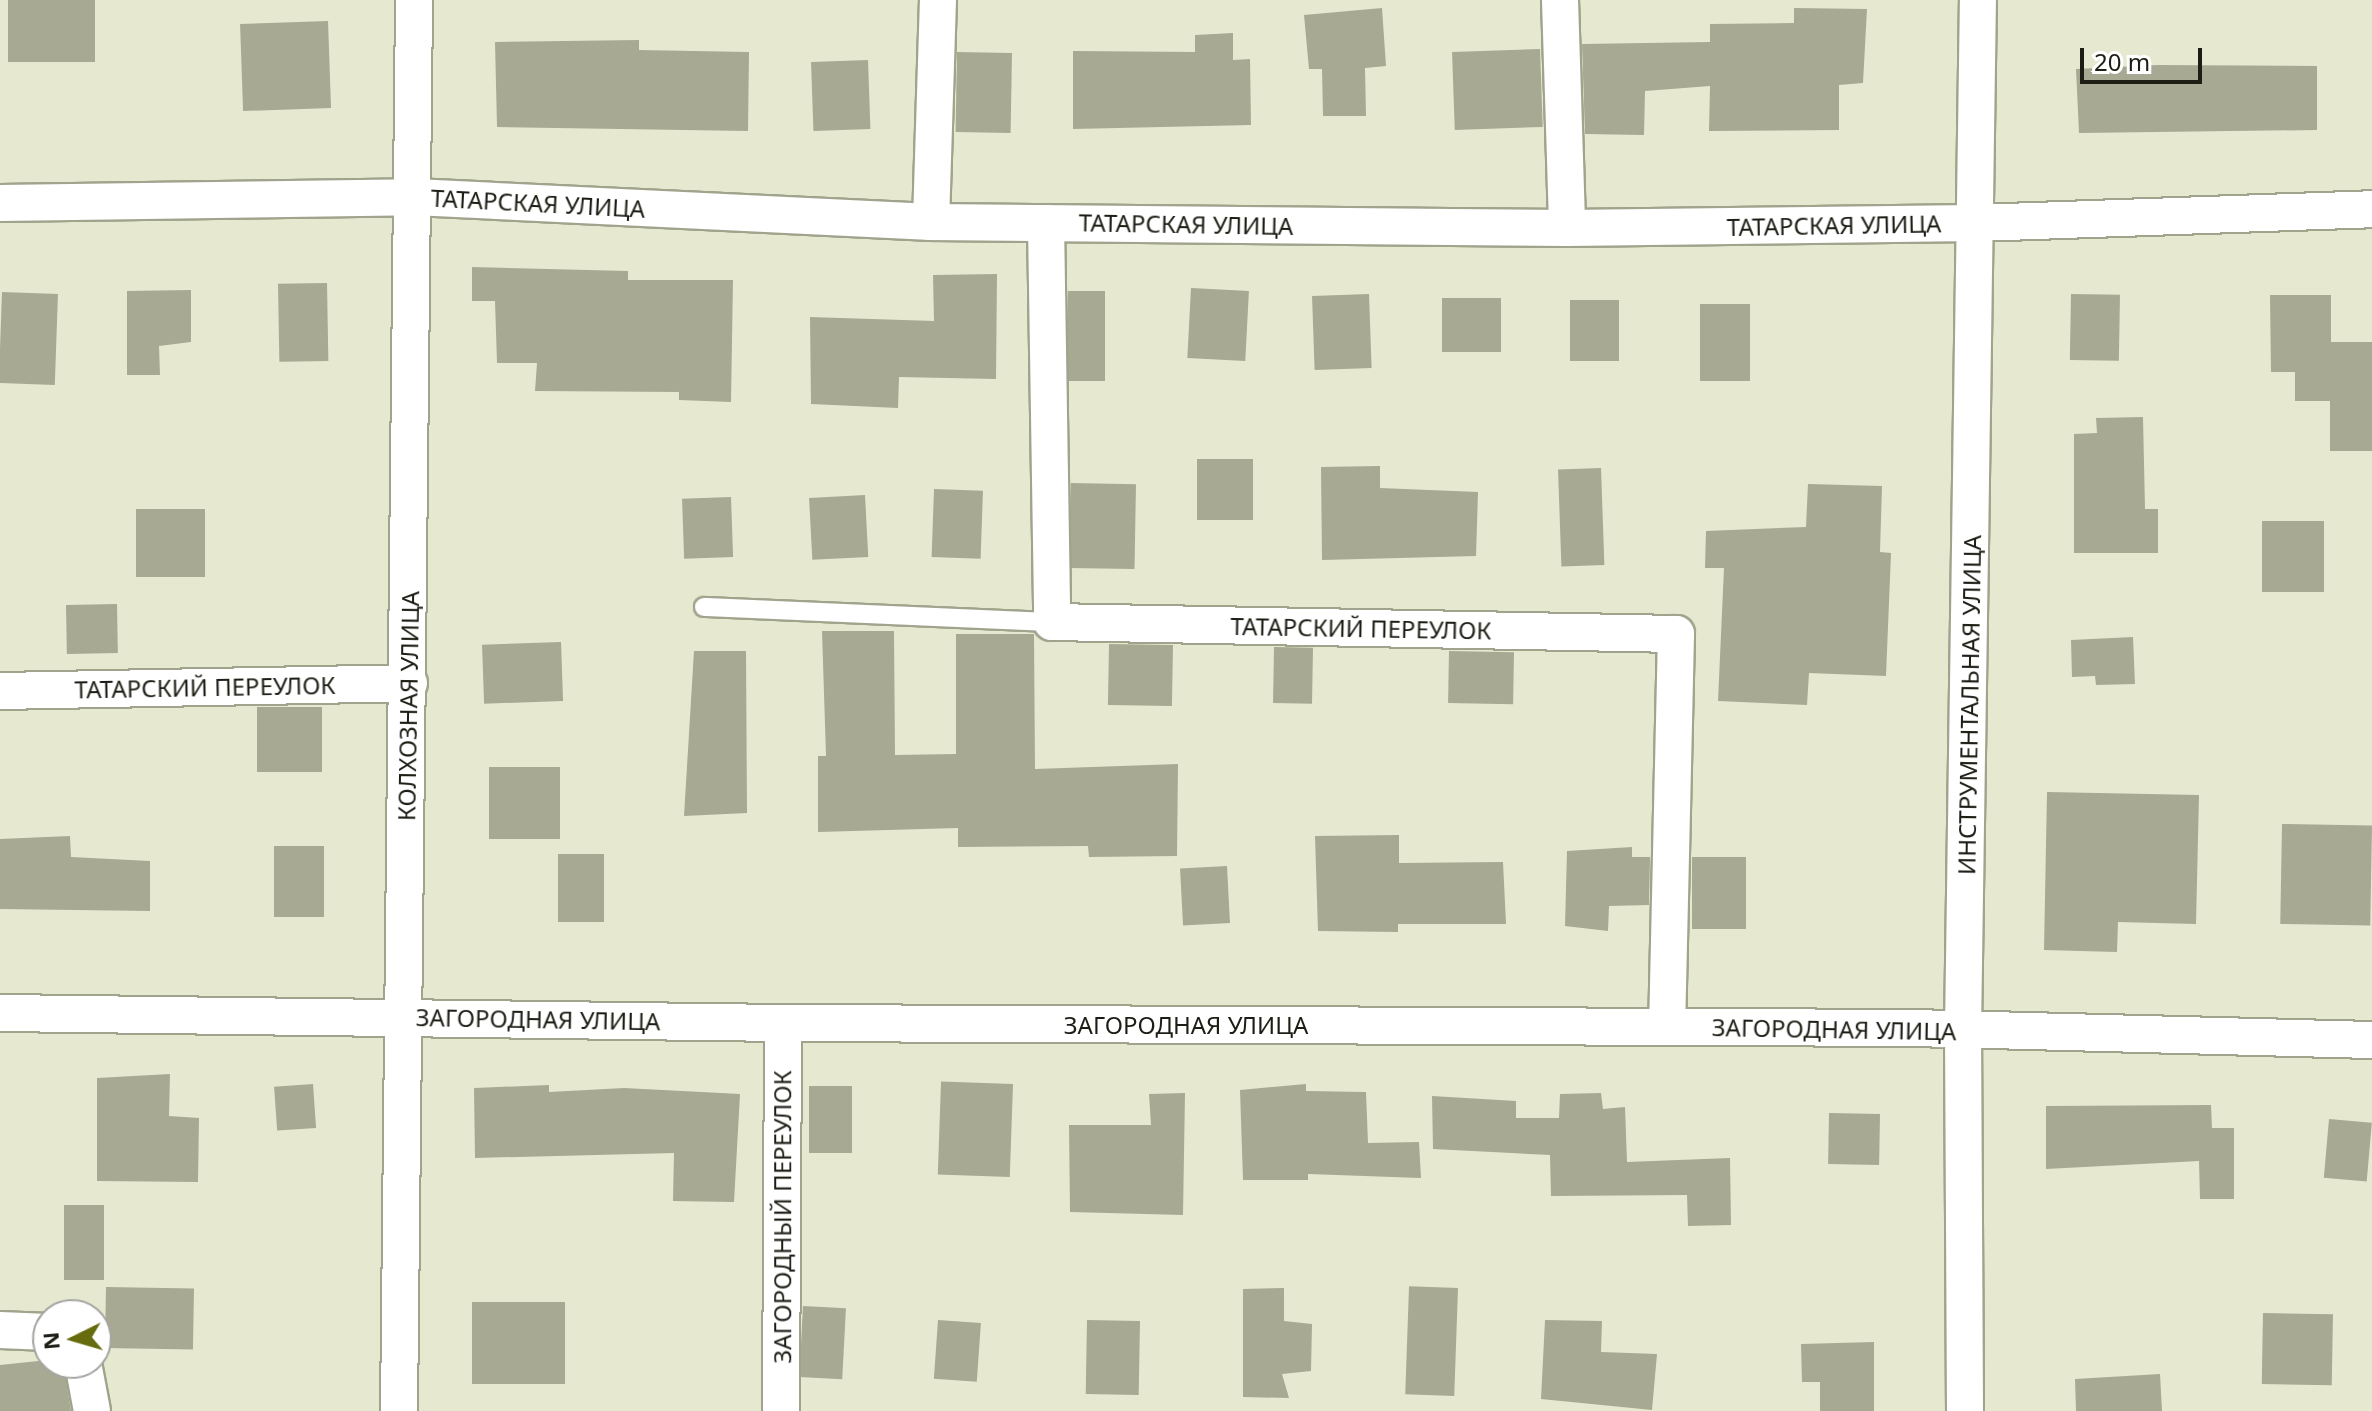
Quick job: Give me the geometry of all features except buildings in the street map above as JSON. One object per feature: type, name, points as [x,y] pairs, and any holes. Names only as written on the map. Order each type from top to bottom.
[{"type":"street","name":"КОЛХОЗНАЯ УЛИЦА","points":[[399,1411],[400,1016],[409,683],[414,0]]},
{"type":"street","points":[[931,222],[938,0]]},
{"type":"street","points":[[1560,0],[1567,228]]},
{"type":"street","name":"ИНСТРУМЕНТАЛЬНАЯ УЛИЦА","points":[[1965,1411],[1963,1031],[1978,0]]},
{"type":"street","name":"ТАТАРСКАЯ УЛИЦА","points":[[0,203],[414,197],[931,222],[1567,228],[1977,223],[2372,209]]},
{"type":"street","points":[[1046,223],[1052,622]]},
{"type":"street","name":"ТАТАРСКИЙ ПЕРЕУЛОК","points":[[1052,622],[1676,634],[1667,1027]]},
{"type":"street","name":"ТАТАРСКИЙ ПЕРЕУЛОК","points":[[0,691],[409,683]]},
{"type":"street","name":"ЗАГОРОДНАЯ УЛИЦА","points":[[0,1013],[783,1023],[1667,1027],[2372,1040]]},
{"type":"street","name":"ЗАГОРОДНЫЙ ПЕРЕУЛОК","points":[[781,1411],[783,1023]]},
{"type":"street","points":[[0,1330],[32,1331]]},
{"type":"street","points":[[86,1379],[92,1411]]},
{"type":"lane","points":[[704,607],[1052,622]]}]
